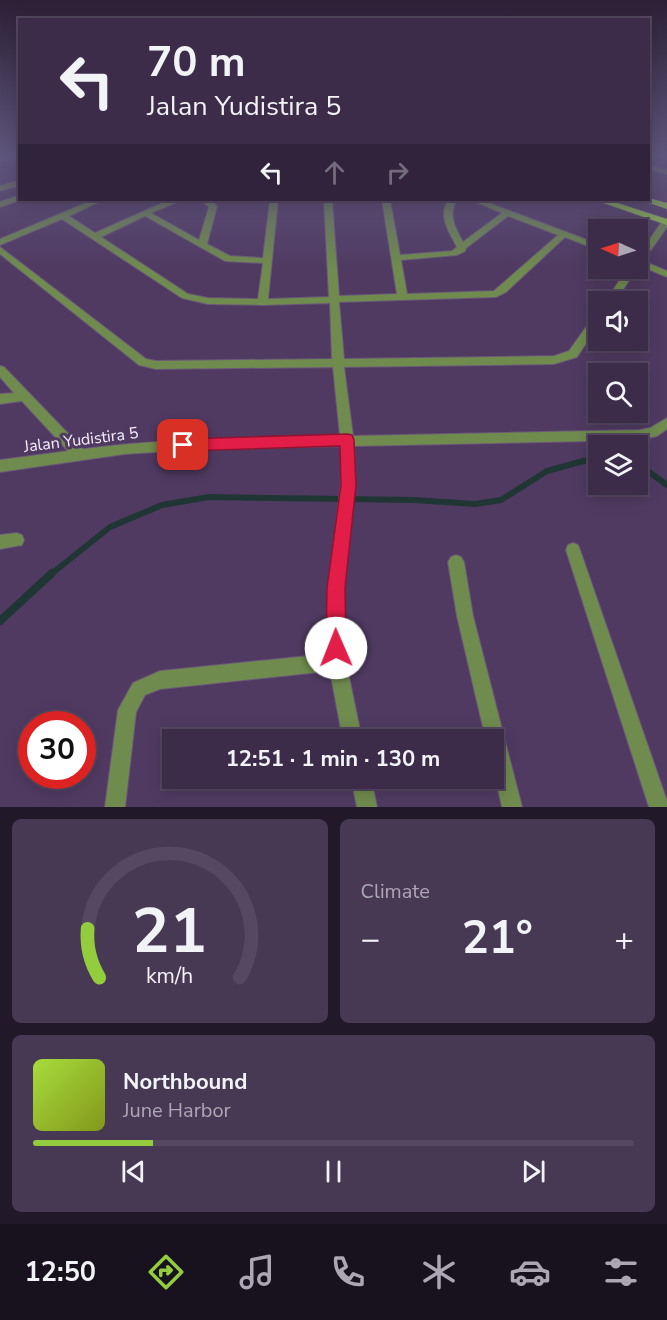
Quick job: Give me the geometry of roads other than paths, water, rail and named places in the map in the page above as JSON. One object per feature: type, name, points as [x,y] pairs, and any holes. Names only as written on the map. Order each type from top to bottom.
[{"type":"main road","points":[[603,201],[667,222]]},
{"type":"main road","points":[[650,201],[667,206]]},
{"type":"street","points":[[0,205],[18,198]]},
{"type":"street","points":[[0,242],[97,201]]},
{"type":"street","points":[[95,236],[172,201]]},
{"type":"street","points":[[202,245],[213,206],[206,201]]},
{"type":"street","points":[[263,302],[274,201]]},
{"type":"street","points":[[328,201],[339,364],[347,440],[348,485],[336,588],[337,662],[351,729]]},
{"type":"street","points":[[386,201],[403,298]]},
{"type":"street","points":[[452,201],[447,204],[446,212],[462,249]]},
{"type":"street","points":[[478,201],[588,243]]},
{"type":"street","points":[[396,258],[450,254],[462,249],[508,212]]},
{"type":"street","points":[[145,213],[228,259],[268,261]]},
{"type":"street","points":[[64,216],[185,296],[208,302],[496,294],[564,234]]},
{"type":"street","points":[[648,248],[667,222]]},
{"type":"street","points":[[0,250],[143,362],[170,365],[554,360],[573,354],[588,332]]},
{"type":"street","points":[[648,266],[667,274]]},
{"type":"street","points":[[0,370],[81,456]]},
{"type":"street","points":[[0,399],[25,396]]},
{"type":"street","name":"Jalan Yudistira 5","points":[[0,466],[125,449],[193,444],[640,435],[653,432],[667,423]]},
{"type":"street","points":[[0,542],[17,540]]},
{"type":"street","points":[[573,550],[660,807]]},
{"type":"street","points":[[456,562],[465,616],[512,807]]},
{"type":"street","points":[[115,807],[127,710],[138,689],[160,680],[337,662]]},
{"type":"street","points":[[363,789],[367,807]]},
{"type":"waterway","points":[[50,575],[110,527],[162,505],[209,497],[414,500],[475,504],[501,500],[547,471],[588,460]]},
{"type":"waterway","points":[[648,471],[667,485]]},
{"type":"waterway","points":[[0,621],[52,573]]}]
